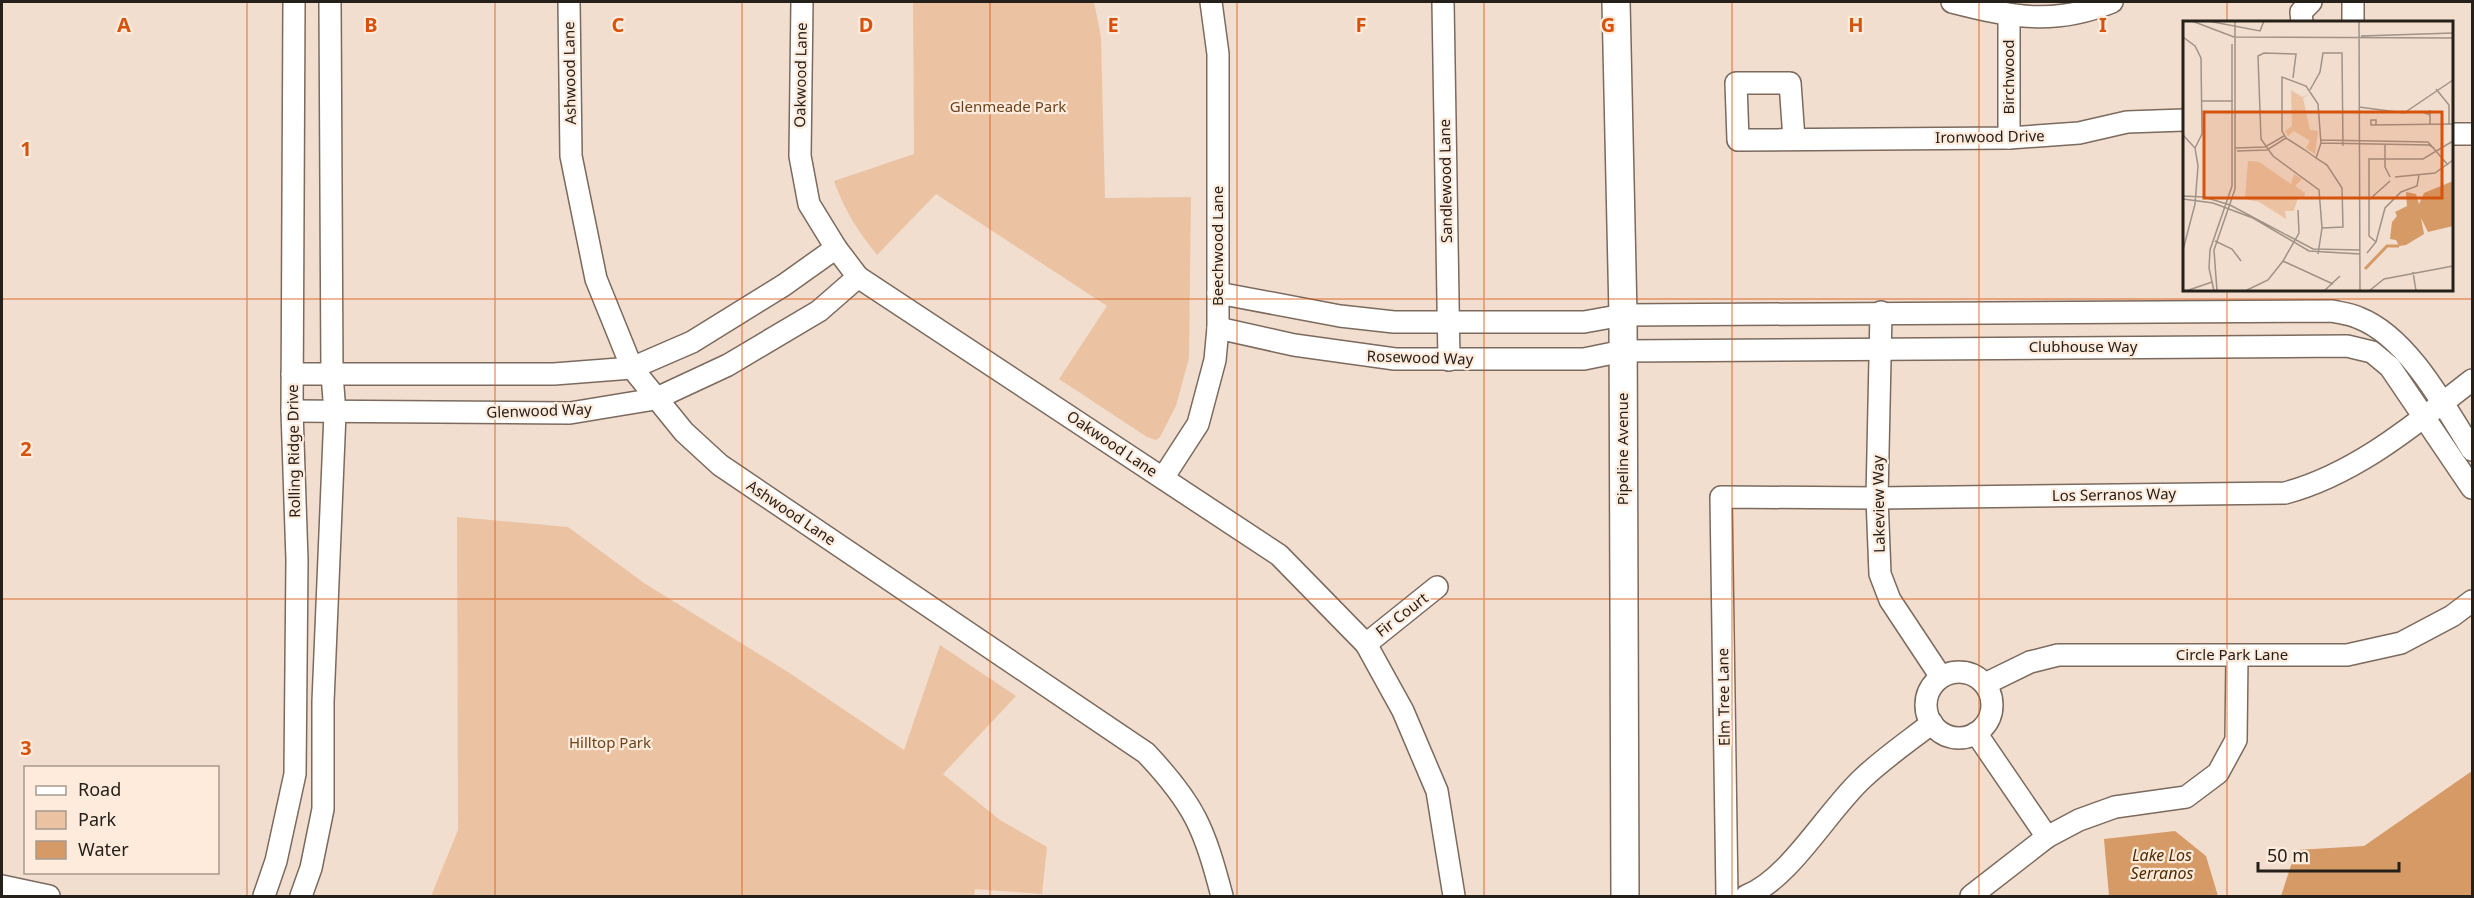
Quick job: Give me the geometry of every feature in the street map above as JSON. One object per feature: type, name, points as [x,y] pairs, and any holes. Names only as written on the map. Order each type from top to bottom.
[{"type":"main road","name":"Pipeline Avenue","points":[[1616,2],[1623,315],[1625,897]]},
{"type":"street","name":"Rolling Ridge Drive","points":[[264,897],[276,861],[295,774],[297,560],[292,411],[294,2]]},
{"type":"street","points":[[301,897],[323,809],[323,702],[335,413],[332,374],[330,2]]},
{"type":"street","name":"Ashwood Lane","points":[[569,2],[571,156],[596,279],[632,368],[684,432],[720,465],[1146,753],[1177,786],[1195,814],[1208,842],[1222,897]]},
{"type":"street","name":"Oakwood Lane","points":[[802,2],[800,156],[809,204],[836,248],[858,278],[1279,555],[1366,644],[1403,711],[1437,790],[1454,897]]},
{"type":"street","name":"Beechwood Lane","points":[[1163,478],[1198,424],[1215,360],[1218,328],[1218,54],[1211,2]]},
{"type":"street","name":"Sandlewood Lane","points":[[1443,2],[1449,360]]},
{"type":"street","points":[[1952,2],[2009,16],[2046,18],[2087,12],[2112,2]]},
{"type":"street","points":[[2302,21],[2301,12],[2311,2]]},
{"type":"street","points":[[2353,2],[2353,21]]},
{"type":"street","name":"Birchwood","points":[[2009,16],[2010,138]]},
{"type":"street","name":"Ironwood Drive","points":[[1794,139],[2010,138],[2079,133],[2127,122],[2183,120]]},
{"type":"street","points":[[2453,134],[2472,134]]},
{"type":"street","points":[[292,374],[554,374],[632,368],[692,342],[784,285],[836,248]]},
{"type":"street","name":"Glenwood Way","points":[[292,411],[570,413],[655,399],[728,365],[819,310],[858,278]]},
{"type":"street","points":[[1218,293],[1340,316],[1448,324],[1584,322],[1623,315],[2332,311],[2359,317],[2378,328],[2401,347],[2442,403],[2472,450]]},
{"type":"street","name":"Lakeview Way","points":[[1881,312],[1878,498],[1880,574],[1890,600],[1941,677]]},
{"type":"street","name":"Rosewood Way","points":[[1218,328],[1340,353],[1395,359],[1584,359],[1623,351]]},
{"type":"street","name":"Clubhouse Way","points":[[1623,351],[2347,346],[2372,352],[2382,358],[2472,488]]},
{"type":"street","name":"Los Serranos Way","points":[[1721,497],[1878,498],[2285,493],[2317,485],[2346,470],[2472,380]]},
{"type":"street","name":"Elm Tree Lane","points":[[1721,497],[1727,897]]},
{"type":"street","name":"Fir Court","points":[[1366,644],[1437,587]]},
{"type":"street","name":"Circle Park Lane","points":[[1985,684],[2030,662],[2058,655],[2347,655],[2401,643],[2452,616],[2472,601]]},
{"type":"street","points":[[1971,897],[2047,837],[2079,820],[2115,807],[2186,797],[2218,773],[2235,740],[2237,656]]},
{"type":"street","points":[[1950,674],[1969,674],[1985,684],[1992,701],[1992,710],[1983,727],[1976,733],[1952,737],[1937,729],[1932,723],[1926,707],[1927,698],[1930,690],[1941,677],[1950,674]]},
{"type":"street","points":[[1746,897],[1779,875],[1863,778],[1932,723]]},
{"type":"street","points":[[1976,733],[2047,837]]},
{"type":"street","points":[[2,886],[49,897]]},
{"type":"green space","name":"Glenmeade Park","points":[[913,2],[1094,2],[1101,37],[1105,198],[1191,197],[1189,358],[1176,406],[1160,437],[1156,440],[1147,437],[1059,379],[1107,306],[936,194],[877,255],[847,211],[834,181],[914,154]]},
{"type":"green space","name":"Hilltop Park","points":[[457,517],[568,527],[644,583],[788,672],[904,750],[940,645],[1016,696],[943,774],[1000,820],[1047,847],[1042,894],[975,889],[974,896],[431,896],[458,830]]},
{"type":"water","points":[[2472,771],[2472,896],[2281,896],[2296,850],[2364,846]]},
{"type":"water","name":"Lake Los Serranos","points":[[2175,831],[2206,856],[2218,896],[2109,896],[2104,839]]}]
